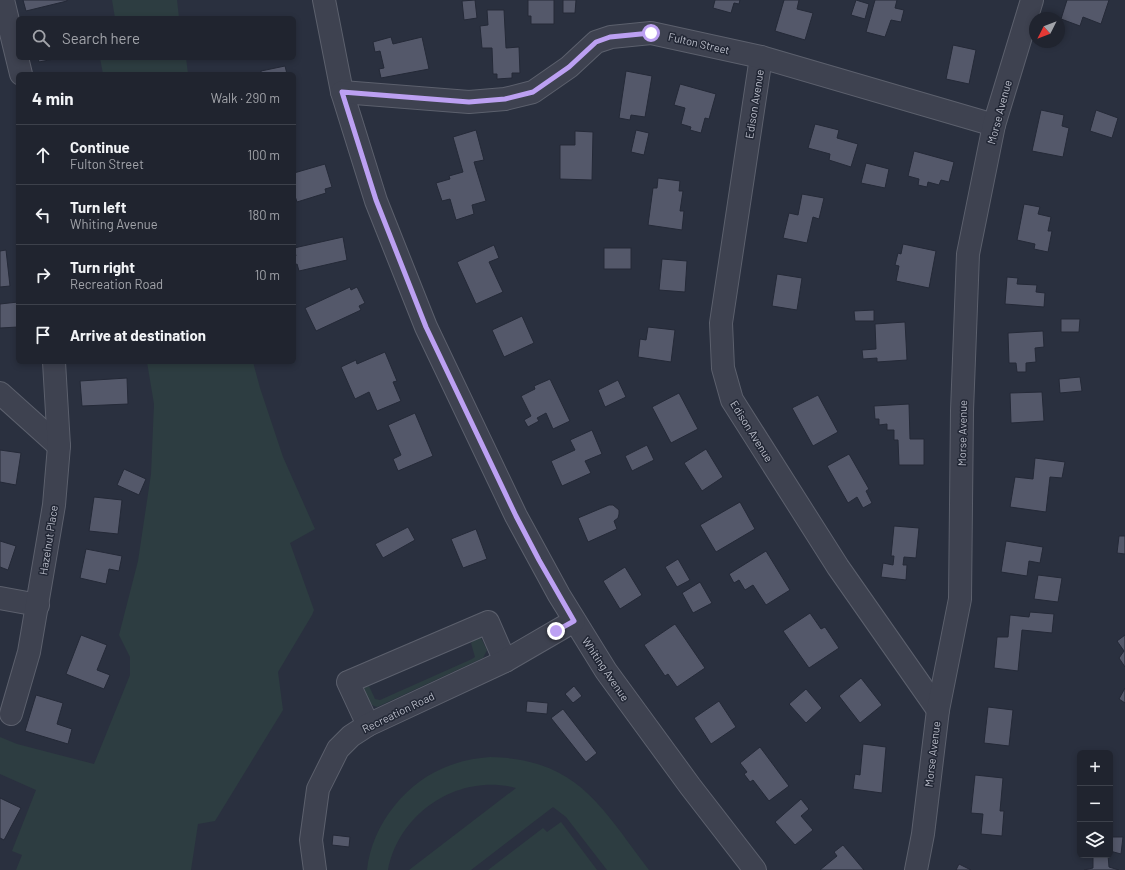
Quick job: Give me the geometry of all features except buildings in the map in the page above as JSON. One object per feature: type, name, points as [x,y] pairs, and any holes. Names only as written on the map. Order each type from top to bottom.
[{"type":"street","points":[[3,0],[16,53]]},
{"type":"street","name":"Whiting Avenue","points":[[324,0],[342,92],[376,200],[426,327],[516,516],[574,621],[606,671],[661,748],[755,870]]},
{"type":"street","name":"Morse Avenue","points":[[916,870],[923,834],[938,710],[960,599],[962,411],[968,254],[994,125],[1032,0]]},
{"type":"street","name":"Fulton Street","points":[[342,92],[469,102],[505,99],[533,92],[569,67],[596,42],[610,37],[651,33],[761,57],[994,125]]},
{"type":"street","name":"Edison Avenue","points":[[761,57],[721,323],[723,368],[732,400],[736,407],[838,567],[938,710]]},
{"type":"street","points":[[18,60],[21,72]]},
{"type":"street","name":"Hazelnut Place","points":[[11,714],[29,652],[54,505],[59,446],[54,364]]},
{"type":"street","points":[[0,393],[59,446]]},
{"type":"street","points":[[0,598],[38,605]]},
{"type":"street","name":"Recreation Road","points":[[314,870],[311,840],[318,789],[338,749],[351,736],[368,725],[504,661],[574,621]]},
{"type":"street","points":[[368,725],[348,682],[488,622],[504,661]]},
{"type":"shaded area","points":[[112,0],[177,0],[179,16],[115,16]]},
{"type":"shaded area","points":[[100,60],[186,60],[188,72],[103,72]]},
{"type":"shaded area","points":[[147,364],[254,364],[283,457],[315,529],[290,543],[314,610],[278,672],[283,710],[215,821],[198,824],[191,870],[16,870],[22,855],[12,851],[36,790],[0,774],[0,737],[17,744],[94,764],[130,675],[130,657],[119,635],[138,561],[151,474],[154,404]]},
{"type":"shaded area","points":[[477,637],[481,638],[487,650],[483,658],[377,707],[371,704],[368,700],[363,688],[369,686],[375,699],[380,700],[472,659],[475,657],[471,643]]},
{"type":"shaded area","points":[[490,757],[520,760],[545,767],[566,777],[601,807],[649,870],[607,870],[566,817],[553,807],[471,870],[409,870],[516,788],[495,785],[474,786],[453,792],[435,802],[418,815],[405,831],[394,849],[388,870],[367,870],[370,853],[376,836],[394,806],[406,793],[420,781],[451,765]]},
{"type":"shaded area","points":[[561,822],[597,870],[488,870],[543,828],[547,832]]},
{"type":"route","points":[[556,631],[574,621],[516,516],[426,327],[376,200],[342,92],[469,102],[505,99],[533,92],[569,67],[596,42],[610,37],[651,33]]}]
